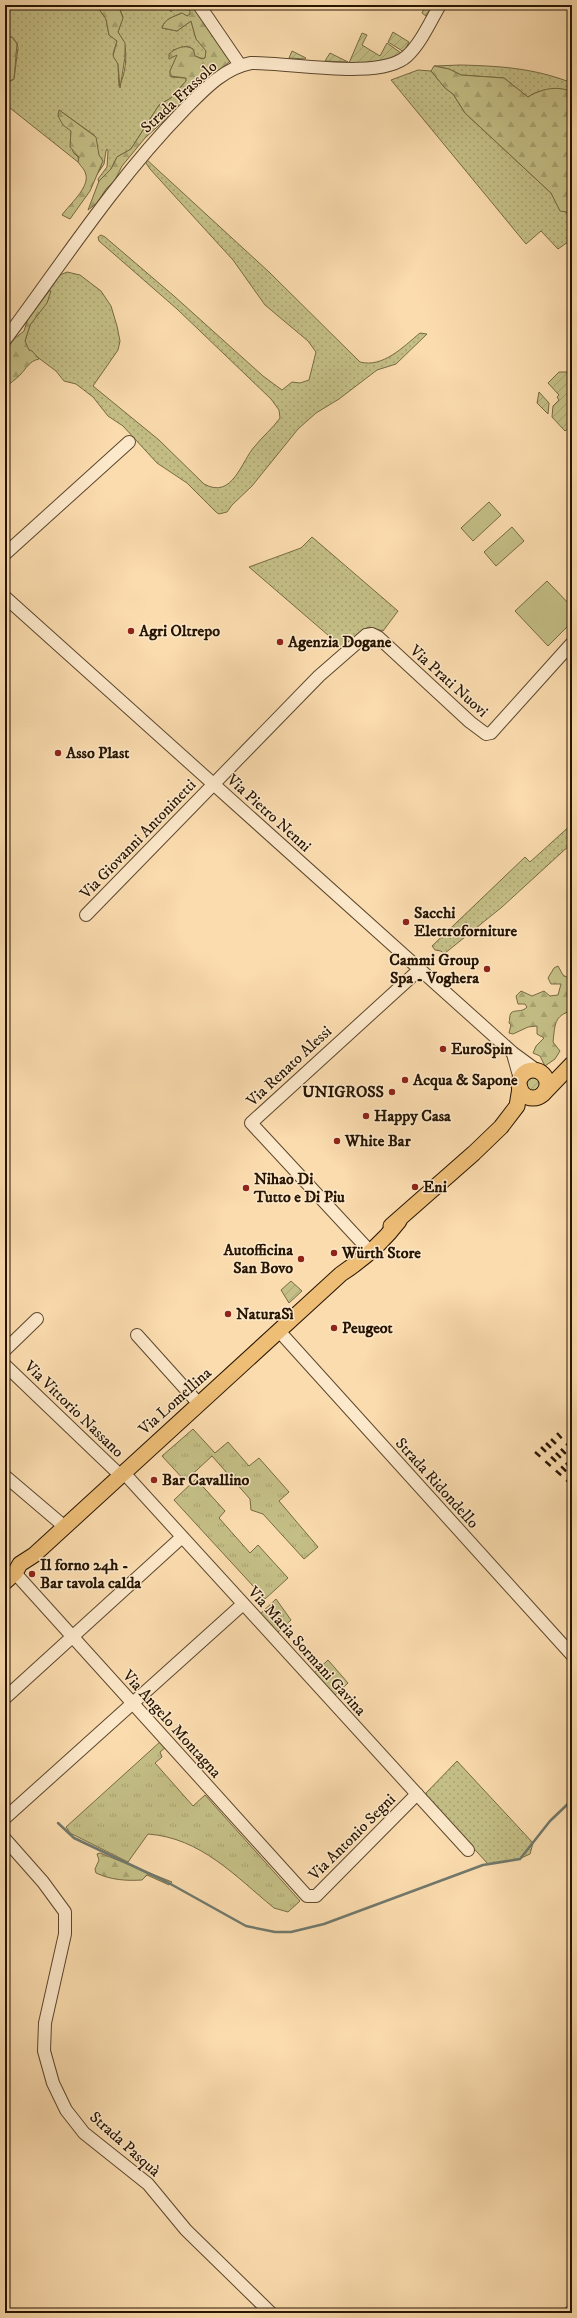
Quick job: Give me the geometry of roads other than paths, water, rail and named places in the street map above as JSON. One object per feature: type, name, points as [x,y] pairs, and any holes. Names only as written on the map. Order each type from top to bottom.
[{"type":"main road","name":"Via Lomellina","points":[[10,1575],[20,1564],[34,1555],[342,1274],[366,1247],[383,1232],[399,1221],[474,1153],[514,1111],[520,1100],[520,1084],[530,1071],[540,1073],[556,1072],[572,1063]]},
{"type":"main road","name":"Via Lomellina","points":[[474,1153],[513,1123],[527,1104],[540,1095],[572,1063]]},
{"type":"main road","points":[[520,1084],[526,1096],[540,1095],[546,1086],[540,1073]]},
{"type":"main road","name":"Via Lomellina","points":[[342,1274],[359,1262],[387,1237],[399,1221]]},
{"type":"street","points":[[199,5],[240,65]]},
{"type":"street","name":"Strada Frassolo","points":[[5,340],[140,157],[210,85],[240,65],[265,62],[357,70],[389,66],[406,57],[412,51],[440,5]]},
{"type":"street","points":[[5,554],[129,442]]},
{"type":"street","name":"Via Pietro Nenni","points":[[5,597],[513,1053],[540,1073]]},
{"type":"street","name":"Via Prati Nuovi","points":[[213,785],[318,676],[366,635],[372,634],[378,637],[470,722],[486,734],[491,733],[572,643]]},
{"type":"street","name":"Via Giovanni Antoninetti","points":[[86,915],[213,785]]},
{"type":"street","name":"Via Renato Alessi","points":[[366,1247],[251,1123],[420,969]]},
{"type":"street","points":[[513,1053],[520,1084]]},
{"type":"street","points":[[5,1350],[37,1319]]},
{"type":"street","name":"Strada Ridondello","points":[[279,1331],[572,1655]]},
{"type":"street","points":[[137,1335],[199,1404]]},
{"type":"street","name":"Via Vittorio Nassano","points":[[5,1366],[122,1474]]},
{"type":"street","name":"Via Maria Sormani Gavina","points":[[122,1474],[182,1537],[468,1850]]},
{"type":"street","points":[[5,1476],[65,1527]]},
{"type":"street","points":[[5,1698],[182,1537]]},
{"type":"street","name":"Via Angelo Montagna","points":[[10,1575],[72,1637],[307,1896]]},
{"type":"street","points":[[5,1818],[243,1604]]},
{"type":"street","name":"Via Antonio Segni","points":[[307,1896],[316,1896],[417,1794]]},
{"type":"street","name":"Strada Pasquà","points":[[5,1839],[43,1882],[65,1912],[65,1934],[45,2023],[44,2050],[53,2083],[66,2110],[84,2133],[148,2184],[186,2230],[271,2313]]},
{"type":"waterway","points":[[58,1823],[74,1838],[167,1882],[246,1926],[275,1932],[291,1932],[324,1924],[483,1865],[520,1859],[550,1821],[572,1800]]},
{"type":"railway","points":[[557,1433],[572,1450]]},
{"type":"railway","points":[[551,1439],[572,1460]]},
{"type":"railway","points":[[546,1443],[572,1469]]},
{"type":"railway","points":[[541,1447],[572,1477]]},
{"type":"railway","points":[[535,1452],[572,1485]]},
{"type":"place","name":"Agri Oltrepo","points":[[131,631]]},
{"type":"place","name":"Agenzia Dogane","points":[[280,642]]},
{"type":"place","name":"Asso Plast","points":[[58,753]]},
{"type":"place","name":"Sacchi Elettroforniture","points":[[406,922]]},
{"type":"place","name":"Cammi Group Spa - Voghera","points":[[487,969]]},
{"type":"place","name":"EuroSpin","points":[[443,1049]]},
{"type":"place","name":"Acqua & Sapone","points":[[405,1080]]},
{"type":"place","name":"UNIGROSS","points":[[392,1092]]},
{"type":"place","name":"Happy Casa","points":[[366,1116]]},
{"type":"place","name":"White Bar","points":[[337,1141]]},
{"type":"place","name":"Eni","points":[[415,1187]]},
{"type":"place","name":"Nihao Di Tutto e Di Piu","points":[[246,1188]]},
{"type":"place","name":"Würth Store","points":[[334,1253]]},
{"type":"place","name":"Autofficina San Bovo","points":[[301,1259]]},
{"type":"place","name":"NaturaSì","points":[[228,1314]]},
{"type":"place","name":"Peugeot","points":[[334,1328]]},
{"type":"place","name":"Bar Cavallino","points":[[154,1480]]},
{"type":"place","name":"Il forno 24h - Bar tavola calda","points":[[32,1574]]}]
